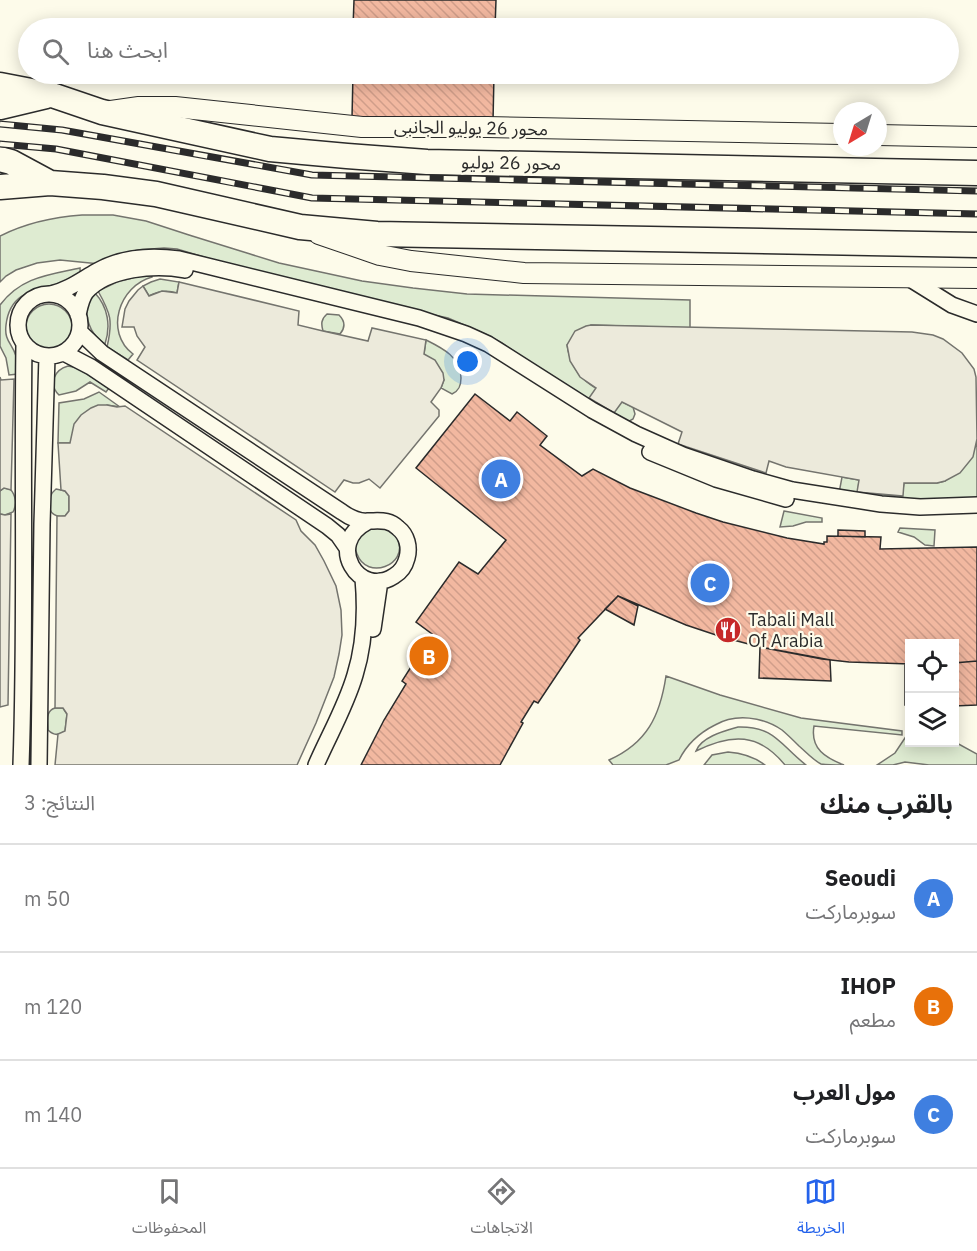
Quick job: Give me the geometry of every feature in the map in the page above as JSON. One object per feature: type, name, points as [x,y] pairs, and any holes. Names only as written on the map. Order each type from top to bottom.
[{"type":"highway","name":"محور 26 يوليو","points":[[4,81],[102,112],[270,148],[346,156],[427,162],[977,173]]},
{"type":"highway","points":[[0,107],[52,95]]},
{"type":"highway","points":[[0,159],[11,162],[50,183]]},
{"type":"highway","points":[[3,188],[50,183],[104,187],[156,194],[300,227],[377,234],[977,245]]},
{"type":"main road","name":"محور 26 يوليو الجانبى","points":[[102,112],[139,107],[175,107],[363,127],[833,134]]},
{"type":"main road","points":[[887,135],[977,137]]},
{"type":"main road","points":[[300,227],[380,255],[411,261],[524,273],[977,278]]},
{"type":"street","points":[[51,294],[68,300],[81,323],[80,332],[71,347],[56,356],[38,354],[24,344],[18,327],[19,318],[27,303],[34,298],[63,291],[101,269],[128,260],[145,257],[179,259],[419,318],[466,334],[488,344],[592,410],[636,434],[683,455],[753,479],[792,490],[880,504],[920,507],[977,505]]},
{"type":"street","points":[[78,315],[87,291],[99,282],[118,274],[158,267],[208,275],[418,328],[460,342],[502,364],[587,418],[649,452],[716,479],[790,500],[857,510],[908,515],[977,516]]},
{"type":"street","points":[[907,277],[952,305],[977,314]]},
{"type":"street","points":[[80,332],[102,353],[332,506],[348,516],[367,522]]},
{"type":"street","points":[[21,765],[24,344]]},
{"type":"street","points":[[64,353],[91,367],[327,526],[338,535],[347,548]]},
{"type":"street","points":[[39,765],[47,356]]},
{"type":"street","points":[[384,520],[392,524],[405,536],[408,544],[408,553],[402,569],[388,579],[371,581],[363,578],[356,572],[347,557],[347,548],[353,532],[367,522],[384,520]]},
{"type":"street","points":[[316,765],[349,692],[359,659],[365,616],[363,578]]},
{"type":"street","points":[[327,765],[363,675],[369,654],[380,581]]},
{"type":"green space","points":[[82,215],[113,215],[146,221],[279,263],[362,281],[467,294],[690,300],[690,328],[591,325],[567,345],[575,369],[582,378],[600,391],[633,407],[635,414],[633,419],[626,423],[567,388],[502,343],[448,318],[234,266],[177,249],[138,250],[100,264],[60,260],[37,263],[16,270],[0,282],[0,236],[40,221]]},
{"type":"green space","points":[[80,268],[80,274],[75,278],[27,293],[13,304],[6,330],[7,338],[16,356],[18,374],[9,375],[6,358],[0,346],[0,305],[17,288],[26,283],[46,275]]},
{"type":"green space","points":[[151,273],[152,277],[131,290],[119,311],[119,334],[124,345],[133,354],[128,360],[107,347],[110,318],[98,291],[117,282]]},
{"type":"green space","points":[[160,279],[179,282],[177,293],[163,292],[149,296],[143,286]]},
{"type":"green space","points":[[95,293],[103,304],[107,317],[108,330],[105,344],[92,331],[88,321],[87,302]]},
{"type":"green space","points":[[49,304],[58,305],[65,311],[71,318],[71,336],[65,343],[58,349],[49,350],[40,349],[33,343],[27,336],[26,327],[27,318],[33,311],[40,305]]},
{"type":"green space","points":[[327,314],[339,315],[343,320],[344,326],[340,334],[323,331],[322,322]]},
{"type":"green space","points":[[426,340],[450,354],[458,364],[461,381],[454,393],[441,388],[444,380],[424,354]]},
{"type":"green space","points":[[68,366],[78,368],[109,388],[106,392],[90,382],[76,391],[59,395],[54,386],[54,378],[59,371]]},
{"type":"green space","points":[[99,392],[120,407],[107,405],[70,443],[58,443],[59,403],[84,399]]},
{"type":"green space","points":[[977,439],[977,500],[925,501],[839,493],[842,477],[859,480],[858,492],[902,496],[904,483],[945,481],[976,446]]},
{"type":"green space","points":[[4,488],[10,489],[15,497],[13,512],[5,515],[0,514],[0,491]]},
{"type":"green space","points":[[56,489],[65,491],[69,496],[69,511],[65,516],[54,515],[49,507],[50,498]]},
{"type":"green space","points":[[784,511],[822,518],[822,522],[806,522],[780,527]]},
{"type":"green space","points":[[370,526],[390,528],[397,538],[400,549],[392,563],[377,568],[369,567],[362,562],[356,552],[357,540]]},
{"type":"green space","points":[[900,528],[935,530],[934,546],[925,545],[914,537],[898,532]]},
{"type":"green space","points":[[666,676],[720,695],[801,718],[902,731],[902,735],[814,726],[814,741],[817,747],[826,756],[844,765],[821,764],[775,726],[758,720],[740,718],[723,721],[709,728],[690,744],[679,760],[666,765],[613,765],[609,760],[633,745],[650,727],[660,704]]},
{"type":"green space","points":[[55,708],[63,708],[67,714],[63,733],[54,734],[48,730],[48,714]]},
{"type":"green space","points":[[738,727],[769,733],[806,765],[785,765],[765,747],[744,739],[721,741],[696,751],[708,738]]},
{"type":"green space","points":[[905,738],[905,747],[959,747],[959,744],[977,754],[977,765],[929,765],[905,762],[877,765],[895,753]]},
{"type":"green space","points":[[728,752],[756,759],[765,765],[704,765],[712,755]]},
{"type":"shaded area","points":[[179,282],[299,311],[298,325],[323,331],[368,341],[372,328],[426,340],[424,354],[435,360],[443,373],[444,380],[441,388],[431,402],[439,410],[439,416],[380,488],[369,479],[359,483],[344,480],[335,492],[137,360],[145,347],[134,327],[122,327],[129,301],[143,286],[149,296],[162,291],[177,293]]},
{"type":"shaded area","points":[[591,325],[912,332],[933,335],[943,339],[962,353],[974,369],[977,439],[973,457],[960,473],[945,481],[904,483],[903,496],[857,492],[859,480],[786,467],[769,461],[766,473],[678,444],[682,432],[622,402],[614,413],[589,398],[596,388],[580,377],[570,361],[567,345],[575,331]]},
{"type":"shaded area","points":[[0,377],[1,380],[14,379],[11,490],[4,488],[0,491]]},
{"type":"shaded area","points":[[98,405],[125,406],[296,520],[301,531],[315,545],[324,561],[336,586],[341,610],[342,635],[334,677],[297,765],[55,765],[58,734],[65,731],[67,714],[63,708],[55,708],[57,516],[65,516],[69,511],[69,496],[61,490],[58,443],[70,443],[74,424],[81,415]]},
{"type":"shaded area","points":[[0,514],[11,514],[8,705],[0,707]]},
{"type":"building","points":[[354,0],[496,0],[495,18],[353,18]]},
{"type":"building","points":[[353,84],[494,84],[493,122],[352,118]]},
{"type":"building","points":[[475,394],[510,421],[517,412],[547,436],[540,445],[582,476],[593,469],[630,488],[723,522],[787,538],[824,544],[827,542],[827,536],[881,537],[880,549],[977,547],[977,661],[959,663],[959,639],[905,639],[905,664],[822,659],[722,637],[686,625],[618,596],[578,638],[580,640],[538,703],[534,701],[500,765],[361,765],[406,684],[402,681],[432,634],[416,622],[459,562],[478,574],[506,540],[416,468]]},
{"type":"building","points":[[838,530],[865,531],[865,537],[838,536]]},
{"type":"building","points":[[618,596],[638,606],[634,625],[605,609]]},
{"type":"building","points":[[760,647],[830,660],[831,681],[759,678]]},
{"type":"building","points":[[977,661],[977,705],[959,706],[959,663]]},
{"type":"railway","points":[[0,124],[62,130],[312,175],[977,191]]},
{"type":"railway","points":[[0,144],[56,149],[312,198],[977,214]]},
{"type":"place","name":"Seoudi","points":[[501,479]]},
{"type":"place","name":"مول العرب","points":[[710,583]]},
{"type":"place","name":"Tabali Mall Of Arabia","points":[[728,630]]},
{"type":"place","name":"IHOP","points":[[429,656]]}]
